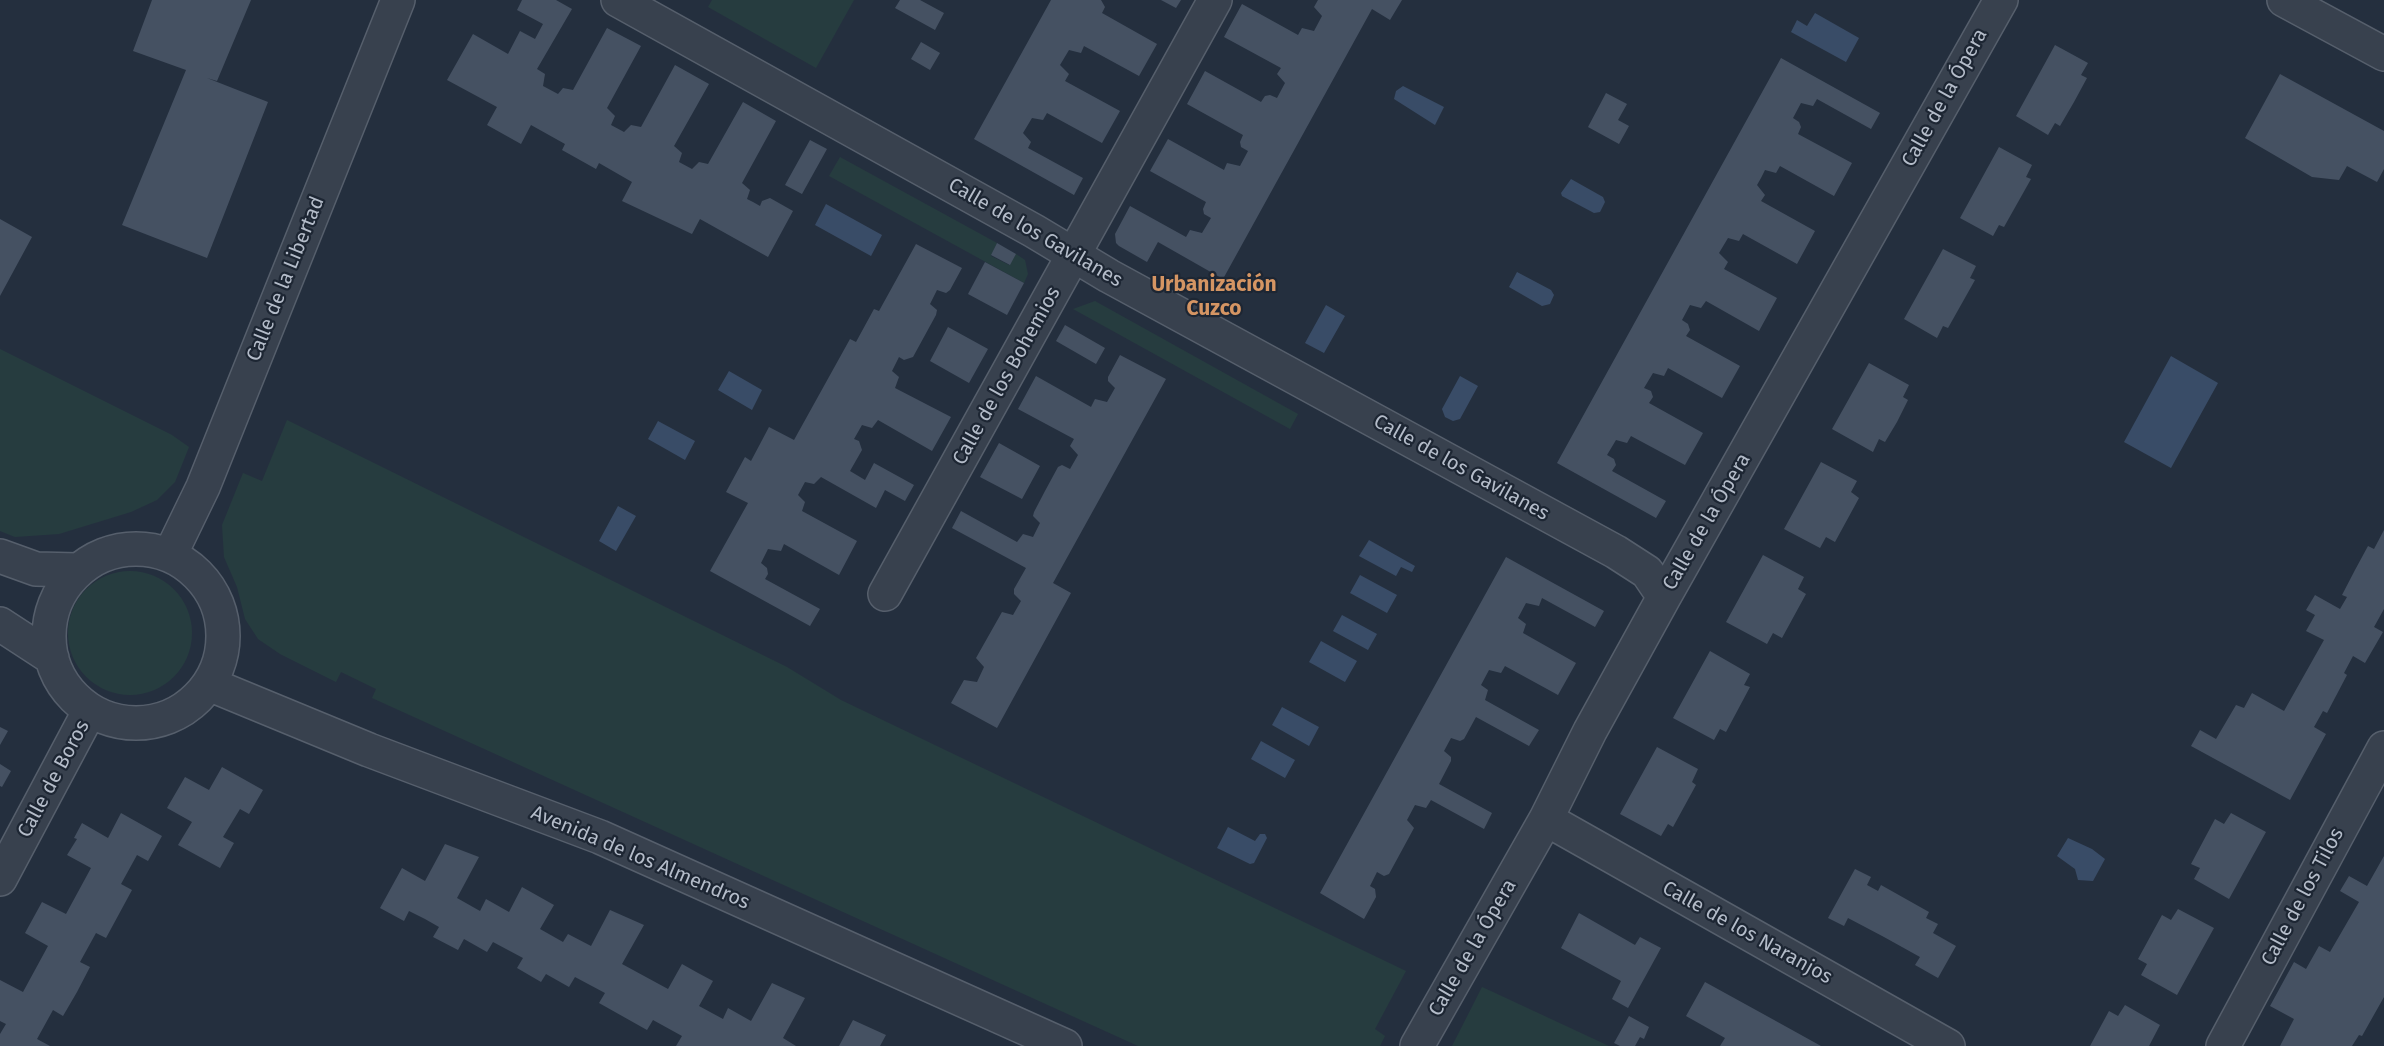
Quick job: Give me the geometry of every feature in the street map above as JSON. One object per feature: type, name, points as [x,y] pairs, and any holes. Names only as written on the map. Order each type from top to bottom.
[{"type":"street","name":"Calle de la Libertad","points":[[170,555],[203,487],[399,0]]},
{"type":"street","name":"Calle de los Gavilanes","points":[[618,0],[1074,255],[1616,552],[1647,572],[1664,597]]},
{"type":"street","name":"Calle de los Bohemios","points":[[885,594],[1215,0]]},
{"type":"street","name":"Calle de la Ópera","points":[[1417,1046],[1546,819],[1590,731],[1664,597],[2001,0]]},
{"type":"street","points":[[2284,0],[2384,54]]},
{"type":"street","points":[[127,549],[149,549],[170,555],[191,568],[209,587],[219,610],[223,636],[219,661],[209,684],[193,703],[172,716],[148,723],[128,723],[108,719],[90,710],[73,696],[60,679],[52,658],[52,611],[78,570],[105,554],[127,549]]},
{"type":"street","points":[[0,556],[36,569],[78,570]]},
{"type":"street","points":[[0,624],[52,658]]},
{"type":"street","name":"Avenida de los Almendros","points":[[209,684],[369,750],[600,837],[1065,1046]]},
{"type":"street","name":"Calle de Boros","points":[[0,879],[90,710]]},
{"type":"street","name":"Calle de los Tilos","points":[[2223,1046],[2384,748]]},
{"type":"street","name":"Calle de los Naranjos","points":[[1546,819],[1948,1046]]},
{"type":"green space","points":[[712,0],[854,0],[816,68],[708,7]]},
{"type":"green space","points":[[840,157],[997,243],[991,256],[1009,265],[1016,254],[1025,260],[1028,274],[1024,283],[829,176]]},
{"type":"green space","points":[[1095,301],[1298,414],[1290,429],[1073,309]]},
{"type":"green space","points":[[0,349],[172,435],[189,447],[175,482],[157,500],[131,512],[59,534],[15,537],[0,531]]},
{"type":"green space","points":[[287,420],[787,667],[841,700],[1406,971],[1375,1029],[1385,1036],[1380,1046],[1138,1046],[372,698],[376,689],[341,672],[336,682],[280,654],[258,639],[245,619],[237,587],[224,557],[222,525],[243,473],[262,481]]},
{"type":"green space","points":[[130,571],[154,576],[165,581],[174,589],[182,598],[187,609],[192,633],[187,657],[182,668],[174,677],[165,685],[154,690],[130,695],[106,690],[95,685],[86,677],[78,668],[73,657],[68,633],[73,609],[78,598],[86,589],[95,581],[106,576]]},
{"type":"green space","points":[[1482,987],[1493,992],[1609,1046],[1452,1046]]},
{"type":"water","points":[[1815,13],[1859,38],[1846,62],[1791,32],[1797,20],[1807,26]]},
{"type":"water","points":[[1403,86],[1444,107],[1435,125],[1394,99],[1396,91]]},
{"type":"water","points":[[1571,179],[1603,197],[1605,202],[1600,212],[1594,213],[1562,196],[1561,193]]},
{"type":"water","points":[[826,204],[882,235],[871,256],[815,225]]},
{"type":"water","points":[[1517,272],[1551,290],[1554,295],[1550,304],[1542,306],[1509,287]]},
{"type":"water","points":[[1326,305],[1345,316],[1324,353],[1305,343]]},
{"type":"water","points":[[2171,356],[2218,383],[2171,468],[2124,442]]},
{"type":"water","points":[[729,371],[762,390],[752,410],[718,390]]},
{"type":"water","points":[[1460,376],[1478,386],[1460,419],[1453,421],[1445,417],[1442,409]]},
{"type":"water","points":[[658,421],[695,441],[685,460],[648,439]]},
{"type":"water","points":[[618,506],[636,516],[616,551],[599,541]]},
{"type":"water","points":[[1369,540],[1415,566],[1412,572],[1401,567],[1396,576],[1359,556]]},
{"type":"water","points":[[1360,575],[1397,595],[1387,613],[1350,593]]},
{"type":"water","points":[[1342,615],[1377,634],[1368,650],[1333,631]]},
{"type":"water","points":[[1321,641],[1357,661],[1345,682],[1309,662]]},
{"type":"water","points":[[1282,707],[1319,727],[1309,746],[1272,725]]},
{"type":"water","points":[[1261,741],[1295,760],[1285,778],[1251,759]]},
{"type":"water","points":[[1228,827],[1255,841],[1260,834],[1265,834],[1267,838],[1254,863],[1250,864],[1217,848]]},
{"type":"water","points":[[2068,838],[2092,849],[2105,859],[2093,881],[2078,880],[2075,869],[2057,856]]},
{"type":"building","points":[[152,0],[251,0],[217,81],[207,78],[268,102],[207,258],[122,225],[186,70],[133,51]]},
{"type":"building","points":[[522,0],[556,0],[572,9],[537,69],[545,74],[543,86],[558,94],[563,88],[573,90],[607,28],[641,46],[607,108],[615,116],[611,125],[624,132],[631,125],[641,127],[675,65],[709,84],[674,146],[682,153],[679,162],[692,169],[699,162],[708,164],[743,102],[776,121],[742,183],[750,190],[747,199],[760,206],[762,201],[770,198],[793,211],[768,257],[700,219],[692,234],[622,201],[632,182],[599,163],[596,169],[562,150],[565,144],[531,125],[521,144],[487,125],[497,107],[447,80],[473,34],[508,54],[520,31],[535,39],[543,24],[517,10]]},
{"type":"building","points":[[900,0],[920,0],[944,13],[935,30],[895,8]]},
{"type":"building","points":[[1051,0],[1101,0],[1105,7],[1102,13],[1157,44],[1139,76],[1084,46],[1081,53],[1069,50],[1060,65],[1069,74],[1065,81],[1120,111],[1102,143],[1047,113],[1043,120],[1032,118],[1023,133],[1031,142],[1028,148],[1083,178],[1074,195],[974,139]]},
{"type":"building","points":[[1161,0],[1181,0],[1176,8]]},
{"type":"building","points":[[1318,0],[1402,0],[1390,20],[1372,9],[1223,279],[1158,242],[1147,262],[1119,246],[1116,243],[1115,234],[1130,206],[1186,237],[1190,230],[1202,233],[1211,218],[1204,214],[1203,209],[1206,202],[1150,171],[1168,139],[1224,170],[1227,163],[1240,166],[1248,151],[1241,147],[1240,142],[1243,135],[1187,104],[1205,71],[1261,102],[1265,96],[1270,95],[1277,98],[1285,83],[1277,74],[1281,68],[1224,37],[1242,4],[1298,35],[1302,28],[1314,31],[1322,16],[1314,7]]},
{"type":"building","points":[[921,42],[940,53],[930,70],[911,59]]},
{"type":"building","points":[[2055,45],[2088,63],[2081,75],[2087,78],[2060,126],[2055,123],[2048,135],[2016,116]]},
{"type":"building","points":[[1781,58],[1880,113],[1871,129],[1817,99],[1813,106],[1801,103],[1793,118],[1799,122],[1801,127],[1798,134],[1852,163],[1834,196],[1780,166],[1776,173],[1765,170],[1757,185],[1765,195],[1761,201],[1815,231],[1797,264],[1743,234],[1739,241],[1728,238],[1719,253],[1728,262],[1724,269],[1777,298],[1759,331],[1706,301],[1701,308],[1690,305],[1682,320],[1688,324],[1690,330],[1686,336],[1740,366],[1722,398],[1668,368],[1664,376],[1653,373],[1644,388],[1651,391],[1653,397],[1649,403],[1703,433],[1685,465],[1631,436],[1627,443],[1616,440],[1607,455],[1614,459],[1616,465],[1612,471],[1666,501],[1656,518],[1557,463]]},
{"type":"building","points":[[2280,74],[2384,131],[2384,169],[2377,182],[2347,166],[2339,180],[2312,177],[2245,138]]},
{"type":"building","points":[[1606,93],[1627,104],[1618,120],[1629,126],[1619,144],[1588,127]]},
{"type":"building","points":[[810,140],[827,149],[802,194],[785,185]]},
{"type":"building","points":[[1999,147],[2032,165],[2026,177],[2031,179],[2004,227],[1999,225],[1993,236],[1960,218]]},
{"type":"building","points":[[0,219],[32,237],[0,296]]},
{"type":"building","points":[[997,243],[1016,254],[1010,265],[991,255]]},
{"type":"building","points":[[916,244],[962,268],[950,290],[946,293],[937,290],[930,304],[937,310],[936,315],[913,357],[904,360],[899,357],[892,371],[899,377],[895,388],[951,417],[932,451],[878,420],[872,428],[862,425],[854,439],[859,441],[862,450],[850,471],[865,480],[874,463],[914,485],[905,501],[885,490],[876,508],[821,477],[814,484],[805,482],[798,495],[805,502],[802,511],[857,541],[839,575],[784,544],[781,551],[768,549],[761,563],[767,568],[768,574],[765,579],[820,609],[810,626],[710,571],[748,503],[726,492],[745,457],[751,461],[769,427],[794,440],[850,339],[856,342],[874,309],[879,311]]},
{"type":"building","points":[[1943,249],[1976,266],[1970,278],[1975,280],[1948,328],[1943,326],[1937,338],[1904,319]]},
{"type":"building","points":[[985,262],[1024,283],[1007,315],[968,294]]},
{"type":"building","points":[[1065,325],[1105,348],[1096,364],[1056,341]]},
{"type":"building","points":[[948,327],[988,349],[969,383],[930,361]]},
{"type":"building","points":[[1120,355],[1166,379],[1053,583],[1071,593],[997,728],[951,703],[964,680],[977,682],[984,667],[976,658],[1002,612],[1013,615],[1021,601],[1014,594],[1014,589],[1026,568],[952,528],[961,511],[1017,542],[1023,534],[1033,537],[1040,523],[1033,516],[1034,512],[1058,467],[1062,465],[1070,469],[1078,455],[1070,446],[1074,439],[1018,409],[1036,376],[1091,407],[1095,399],[1107,402],[1115,388],[1108,381],[1108,377]]},
{"type":"building","points":[[1869,363],[1909,385],[1903,397],[1908,400],[1897,422],[1885,442],[1879,439],[1873,452],[1832,429]]},
{"type":"building","points":[[999,443],[1040,466],[1022,499],[980,477]]},
{"type":"building","points":[[1821,462],[1857,481],[1851,492],[1859,498],[1835,542],[1826,537],[1820,548],[1784,529]]},
{"type":"building","points":[[2384,530],[2384,609],[2374,627],[2383,632],[2365,663],[2353,656],[2344,673],[2347,675],[2327,713],[2323,711],[2314,727],[2326,734],[2290,800],[2191,746],[2200,730],[2216,739],[2236,705],[2244,708],[2252,693],[2284,711],[2324,640],[2306,631],[2315,615],[2306,610],[2315,595],[2340,609],[2347,597],[2342,595],[2368,546],[2374,549]]},
{"type":"building","points":[[1763,555],[1804,577],[1798,589],[1806,594],[1782,638],[1773,633],[1767,644],[1726,622]]},
{"type":"building","points":[[1506,557],[1604,611],[1595,627],[1542,598],[1539,606],[1526,603],[1518,618],[1526,624],[1523,633],[1576,663],[1558,695],[1505,666],[1501,673],[1489,670],[1481,685],[1488,690],[1485,700],[1539,730],[1529,746],[1476,717],[1464,739],[1460,741],[1451,738],[1444,751],[1451,757],[1451,761],[1439,784],[1492,813],[1484,829],[1431,800],[1426,808],[1415,805],[1407,820],[1414,828],[1389,874],[1384,876],[1377,872],[1370,886],[1375,889],[1376,897],[1364,919],[1320,893]]},
{"type":"building","points":[[1710,651],[1750,674],[1744,685],[1750,687],[1726,732],[1720,729],[1714,740],[1673,718]]},
{"type":"building","points":[[0,727],[8,731],[0,745]]},
{"type":"building","points":[[1657,747],[1698,769],[1692,782],[1696,785],[1673,827],[1668,824],[1661,836],[1620,814]]},
{"type":"building","points":[[0,764],[11,771],[2,787],[0,786]]},
{"type":"building","points":[[222,767],[263,790],[249,814],[240,809],[223,837],[234,843],[220,868],[178,845],[192,822],[167,808],[185,777],[209,790]]},
{"type":"building","points":[[121,813],[162,836],[148,861],[137,855],[121,884],[132,890],[106,938],[96,933],[80,962],[90,967],[77,992],[63,1016],[53,1010],[37,1039],[50,1046],[0,1046],[0,1034],[6,1024],[0,1021],[0,980],[23,992],[48,946],[25,933],[42,902],[66,914],[91,868],[67,855],[77,839],[74,838],[82,823],[108,838]]},
{"type":"building","points":[[2231,813],[2266,832],[2229,899],[2194,879],[2200,868],[2191,864],[2215,819],[2224,824]]},
{"type":"building","points":[[445,844],[479,857],[457,898],[480,911],[486,899],[509,912],[522,887],[554,905],[540,929],[563,942],[568,934],[591,946],[610,910],[644,925],[622,964],[668,989],[682,964],[713,981],[699,1006],[723,1019],[728,1008],[751,1021],[772,983],[805,998],[783,1038],[796,1046],[676,1046],[682,1036],[653,1020],[647,1030],[599,1003],[605,993],[575,977],[569,987],[546,974],[541,982],[517,968],[523,958],[493,942],[487,952],[464,939],[458,950],[433,937],[439,927],[425,919],[409,911],[404,921],[380,908],[402,868],[425,881]]},
{"type":"building","points":[[2384,856],[2384,997],[2362,1036],[2359,1035],[2352,1046],[2280,1046],[2294,1019],[2270,1006],[2294,962],[2306,969],[2319,946],[2330,952],[2359,902],[2340,891],[2349,876],[2367,886]]},
{"type":"building","points":[[1855,869],[1871,877],[1867,885],[1878,891],[1881,885],[1929,912],[1926,918],[1938,924],[1933,933],[1956,946],[1938,978],[1915,965],[1920,957],[1884,937],[1848,918],[1844,926],[1828,918]]},
{"type":"building","points":[[2178,909],[2214,928],[2177,995],[2141,975],[2147,964],[2138,959],[2162,915],[2171,920]]},
{"type":"building","points":[[1579,913],[1635,945],[1640,937],[1661,948],[1628,1008],[1612,999],[1621,981],[1561,948]]},
{"type":"building","points":[[1705,982],[1821,1046],[1720,1046],[1725,1038],[1686,1016]]},
{"type":"building","points":[[2125,1005],[2160,1025],[2149,1046],[2090,1046],[2109,1011],[2118,1016]]},
{"type":"building","points":[[1629,1016],[1649,1027],[1644,1039],[1640,1037],[1635,1046],[1620,1046],[1614,1043]]},
{"type":"building","points":[[853,1020],[886,1035],[880,1046],[839,1046]]},
{"type":"district","name":"Urbanización Cuzco","points":[[1214,297]]}]
